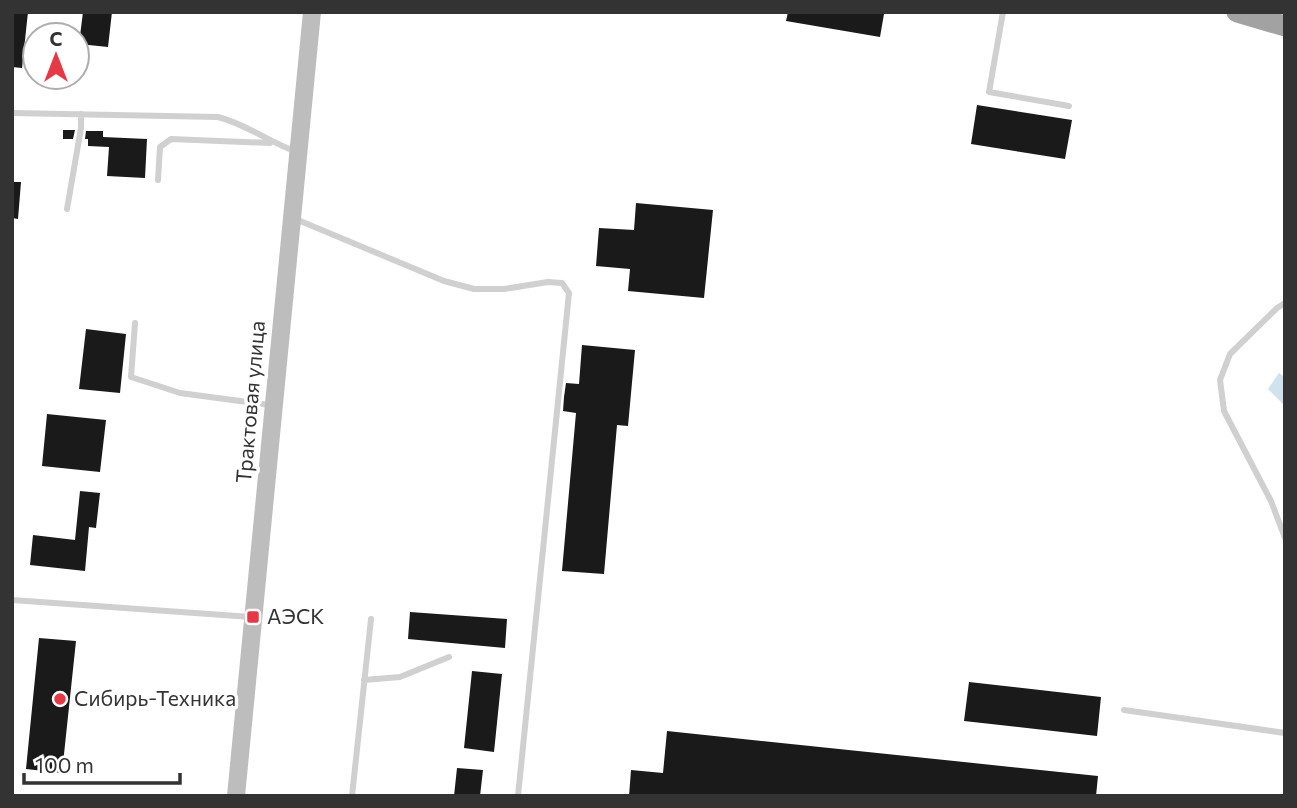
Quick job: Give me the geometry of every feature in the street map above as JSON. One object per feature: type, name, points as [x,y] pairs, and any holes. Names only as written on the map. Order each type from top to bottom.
[{"type":"highway","points":[[1237,12],[1285,26]]},
{"type":"highway","points":[[1254,12],[1285,17]]},
{"type":"main road","name":"Трактовая улица","points":[[236,796],[312,12]]},
{"type":"lane","points":[[1003,12],[989,92],[1069,106]]},
{"type":"lane","points":[[12,113],[218,117],[239,122],[272,143],[298,153]]},
{"type":"lane","points":[[67,209],[81,114]]},
{"type":"lane","points":[[158,180],[160,147],[171,139],[272,143]]},
{"type":"lane","points":[[291,217],[444,281],[474,289],[562,283],[569,293],[518,796]]},
{"type":"lane","points":[[1285,303],[1276,308],[1230,354],[1220,380],[1224,411],[1271,501],[1285,538]]},
{"type":"lane","points":[[135,323],[131,377],[180,393],[273,406]]},
{"type":"lane","points":[[12,600],[253,617]]},
{"type":"lane","points":[[352,796],[371,619]]},
{"type":"lane","points":[[364,680],[400,677],[449,657]]},
{"type":"lane","points":[[1124,710],[1285,733]]},
{"type":"water","points":[[1279,373],[1285,377],[1285,406],[1268,389]]},
{"type":"building","points":[[12,12],[28,12],[27,21],[21,21],[21,68],[12,67]]},
{"type":"building","points":[[83,12],[112,12],[108,47],[91,45],[91,21],[82,21]]},
{"type":"building","points":[[788,12],[884,14],[880,37],[786,21]]},
{"type":"building","points":[[977,105],[1072,120],[1065,159],[971,144]]},
{"type":"building","points":[[63,130],[75,130],[73,139],[63,139]]},
{"type":"building","points":[[86,131],[103,131],[103,137],[147,139],[145,178],[107,176],[109,147],[88,146]]},
{"type":"building","points":[[12,182],[21,182],[18,219],[12,218]]},
{"type":"building","points":[[636,203],[713,210],[704,298],[628,291],[630,269],[596,266],[599,228],[634,230]]},
{"type":"building","points":[[86,329],[126,334],[120,393],[79,389]]},
{"type":"building","points":[[582,345],[635,350],[628,426],[617,425],[604,574],[562,571],[576,413],[563,411],[564,397],[566,383],[579,384]]},
{"type":"building","points":[[47,414],[106,420],[100,472],[42,466]]},
{"type":"building","points":[[80,491],[100,493],[96,528],[89,527],[85,571],[30,565],[33,535],[75,540]]},
{"type":"building","points":[[410,612],[507,619],[505,648],[408,639]]},
{"type":"building","points":[[39,638],[76,641],[62,773],[26,769]]},
{"type":"building","points":[[472,671],[502,674],[494,752],[464,748]]},
{"type":"building","points":[[969,682],[1101,697],[1097,736],[964,721]]},
{"type":"building","points":[[667,731],[1098,776],[1096,796],[629,796],[631,770],[663,773]]},
{"type":"building","points":[[457,768],[483,770],[480,796],[454,796]]},
{"type":"place","name":"АЭСК","points":[[253,617]]},
{"type":"place","name":"Сибирь-Техника","points":[[60,699]]}]
